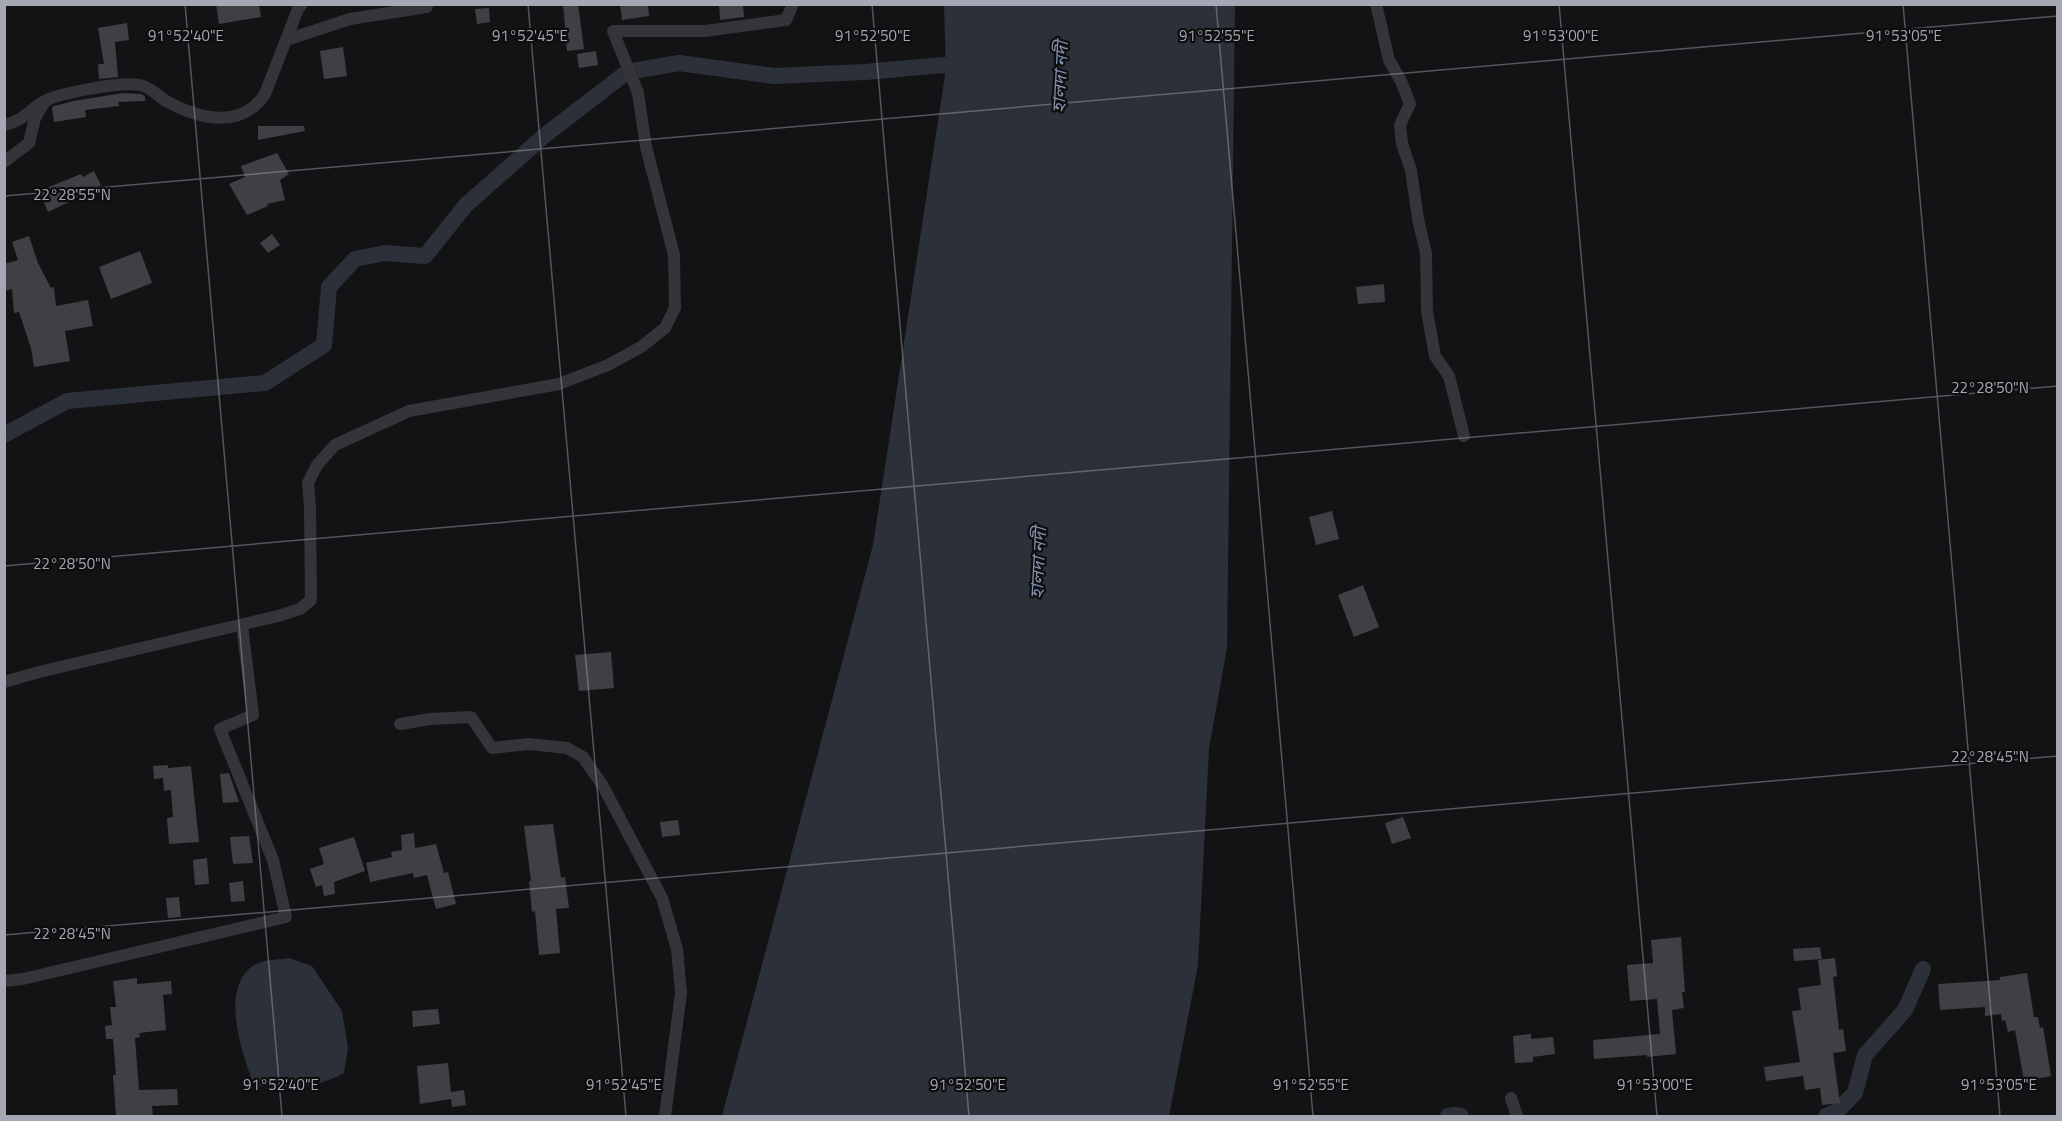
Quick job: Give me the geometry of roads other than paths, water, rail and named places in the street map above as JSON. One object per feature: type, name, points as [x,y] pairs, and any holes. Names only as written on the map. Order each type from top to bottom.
[{"type":"street","points":[[4,125],[13,124],[24,118],[45,100],[123,85],[144,86],[185,111],[207,117],[231,118],[246,113],[258,106],[274,75],[298,9],[302,4]]},
{"type":"street","points":[[4,682],[300,609],[311,600],[308,483],[317,465],[335,445],[409,411],[559,384],[608,365],[640,347],[665,328],[675,308],[674,255],[646,147],[638,93],[613,31],[705,31],[786,20],[794,4]]},
{"type":"street","points":[[1377,4],[1389,60],[1410,104],[1400,125],[1402,144],[1411,170],[1418,219],[1426,253],[1427,310],[1435,356],[1449,376],[1464,436]]},
{"type":"street","points":[[286,40],[350,20],[427,7]]},
{"type":"street","points":[[4,162],[29,143],[35,118],[45,100]]},
{"type":"street","points":[[4,981],[23,979],[286,917],[273,860],[220,729],[253,715],[242,625]]},
{"type":"street","points":[[400,724],[430,719],[471,717],[492,748],[529,744],[567,748],[583,756],[603,786],[662,898],[677,949],[681,993],[664,1116]]},
{"type":"street","points":[[1510,1098],[1517,1116]]},
{"type":"water","name":"হালদা নদী","points":[[944,5],[1235,5],[1227,648],[1209,748],[1198,965],[1169,1116],[722,1116],[873,545],[946,69]]},
{"type":"water","points":[[289,958],[312,966],[342,1011],[348,1047],[344,1073],[333,1079],[311,1085],[278,1087],[254,1085],[239,1039],[236,1021],[238,987],[245,974],[256,964]]},
{"type":"waterway","points":[[4,435],[67,401],[265,383],[324,345],[329,287],[355,259],[385,253],[425,256],[466,205],[544,136],[627,72],[679,63],[774,76],[865,72],[966,63]]},
{"type":"waterway","points":[[1826,1116],[1837,1111],[1855,1093],[1865,1055],[1905,1010],[1923,969]]},
{"type":"waterway","points":[[1448,1116],[1461,1116]]}]
